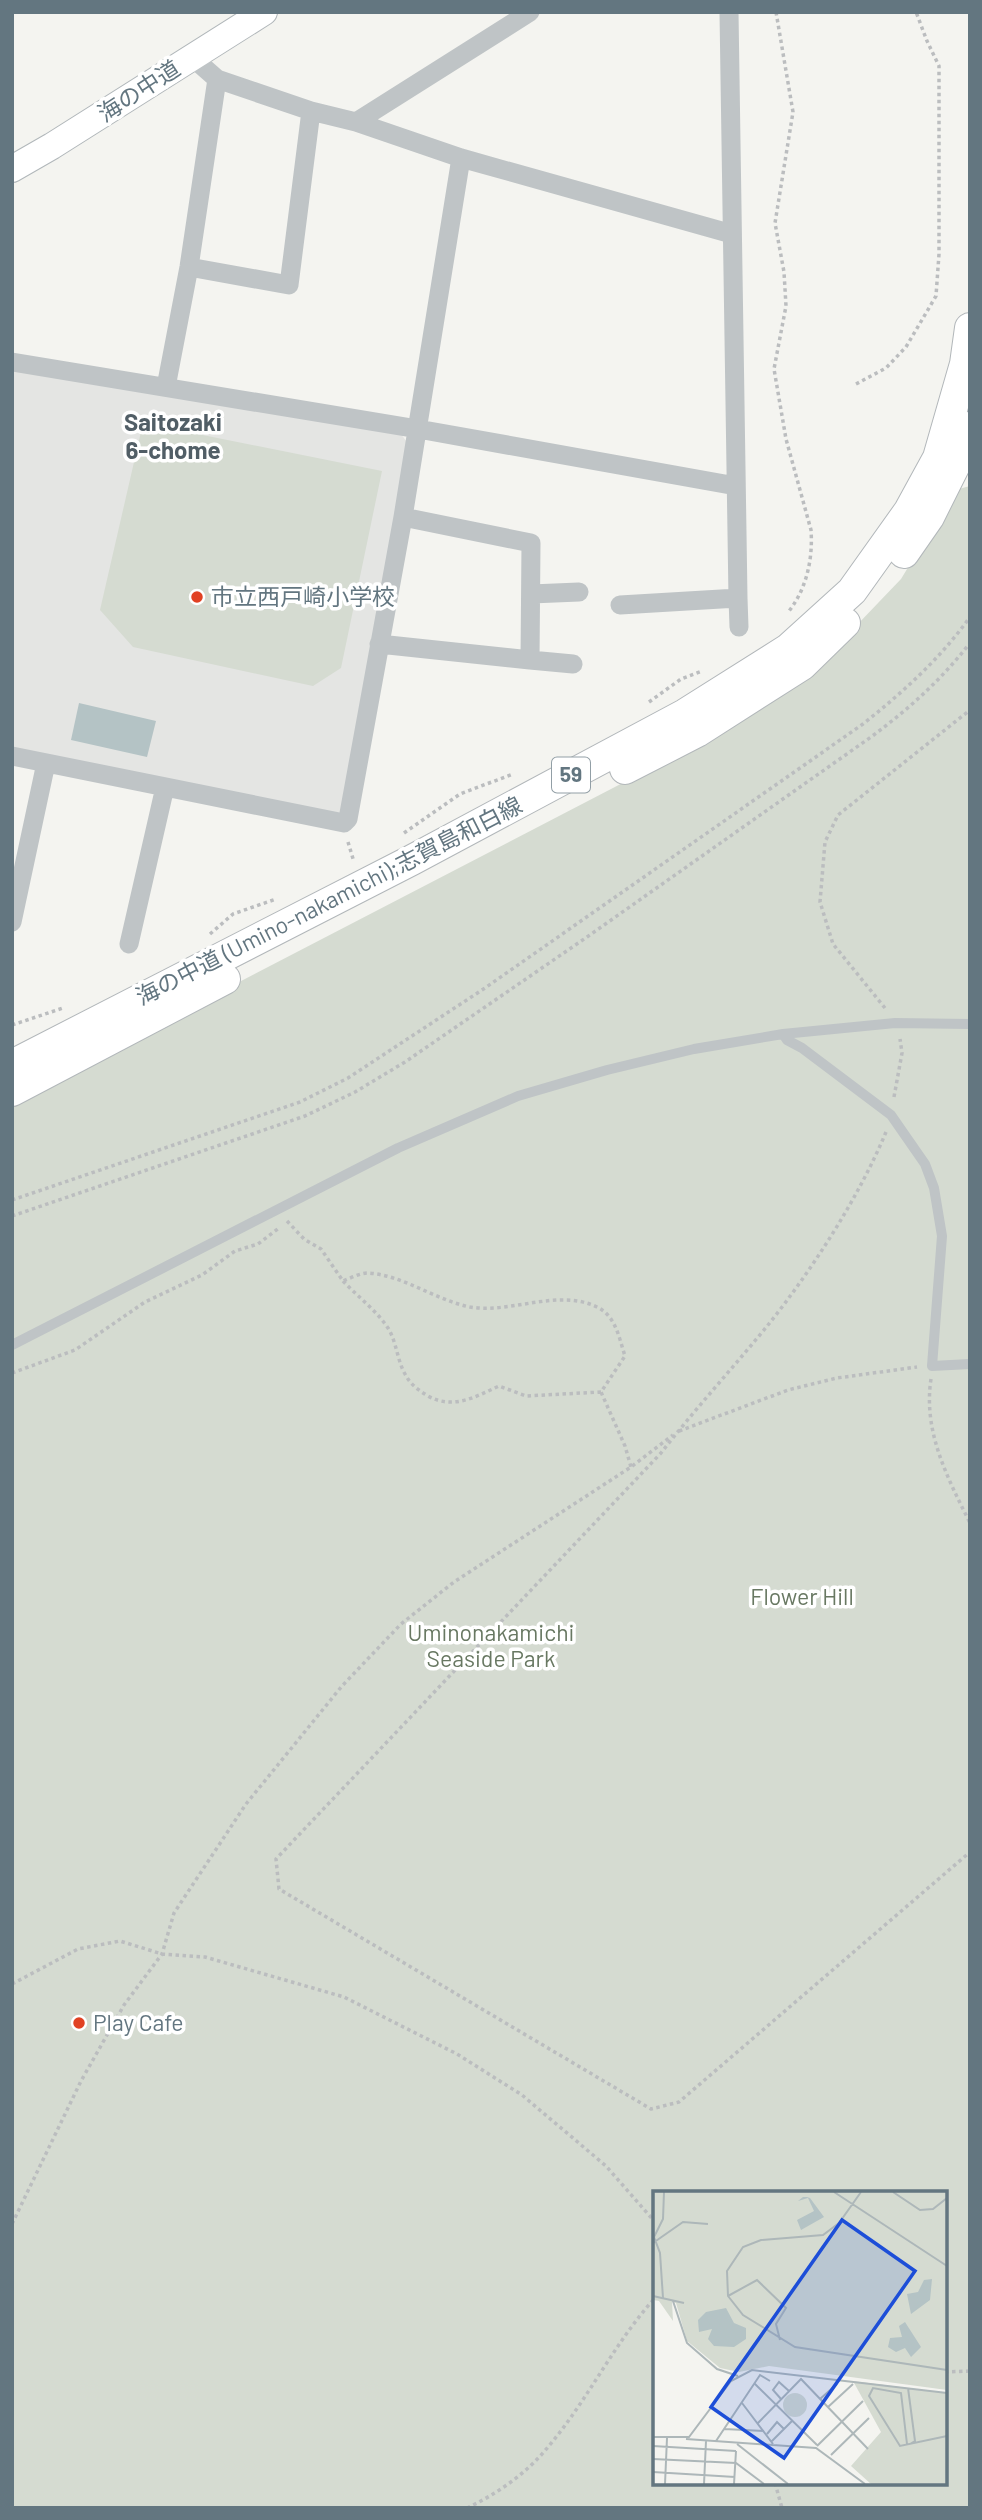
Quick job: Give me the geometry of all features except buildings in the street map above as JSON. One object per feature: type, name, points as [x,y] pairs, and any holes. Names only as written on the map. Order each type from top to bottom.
[{"type":"main road","name":"海の中道 (Umino-nakamichi);志賀島和白線","points":[[12,1066],[412,860],[685,714],[788,649],[852,590],[909,511],[955,461],[970,328]]},
{"type":"main road","name":"海の中道 (Umino-nakamichi);志賀島和白線","points":[[12,1091],[697,732],[802,665],[869,600],[929,517],[970,427]]},
{"type":"street","name":"海の中道","points":[[12,169],[264,12]]},
{"type":"street","points":[[356,122],[530,12]]},
{"type":"street","points":[[729,12],[739,627]]},
{"type":"street","points":[[192,57],[217,79],[311,111],[356,122],[461,158],[732,234]]},
{"type":"street","points":[[166,387],[189,267],[217,79]]},
{"type":"street","points":[[189,267],[289,285],[311,111]]},
{"type":"street","points":[[12,756],[344,823],[348,819],[403,517],[461,158]]},
{"type":"street","points":[[12,362],[418,429],[736,486]]},
{"type":"street","points":[[403,517],[531,543],[530,660]]},
{"type":"street","points":[[531,594],[579,592]]},
{"type":"street","points":[[620,605],[738,598]]},
{"type":"street","points":[[379,644],[573,664]]},
{"type":"street","points":[[12,922],[46,763]]},
{"type":"street","points":[[129,944],[165,787]]},
{"type":"lane","points":[[12,1346],[398,1148],[518,1096],[607,1070],[694,1049],[783,1034],[895,1023],[970,1024]]},
{"type":"lane","points":[[783,1034],[787,1040],[802,1048],[891,1115],[925,1164],[939,1211],[942,1256],[932,1366],[970,1364]]},
{"type":"path","points":[[776,12],[793,112],[775,223],[784,272],[786,306],[774,369],[786,439],[811,530],[812,544],[808,571],[788,613]]},
{"type":"path","points":[[856,384],[886,368],[906,347],[936,296],[939,254],[939,66],[916,12]]},
{"type":"path","points":[[12,1200],[300,1102],[348,1078],[474,995],[841,740],[935,662],[970,617]]},
{"type":"path","points":[[12,1216],[305,1116],[365,1086],[405,1062],[587,937],[862,744],[910,708],[970,643]]},
{"type":"path","points":[[645,706],[681,679],[708,670]]},
{"type":"path","points":[[970,710],[838,815],[825,842],[820,902],[833,944],[895,1023],[902,1053],[891,1115],[871,1165],[817,1256],[770,1322],[709,1391],[661,1453],[276,1859],[279,1889],[651,2109],[679,2102],[970,1852]]},
{"type":"path","points":[[404,833],[460,794],[517,773]]},
{"type":"path","points":[[345,869],[364,858]]},
{"type":"path","points":[[206,937],[233,914],[280,898]]},
{"type":"path","points":[[12,1025],[71,1004]]},
{"type":"path","points":[[280,1207],[287,1221],[304,1239],[321,1249],[343,1281],[388,1329],[399,1352],[403,1372],[412,1385],[431,1398],[445,1403],[456,1403],[499,1386],[526,1396],[601,1392]]},
{"type":"path","points":[[12,1373],[75,1350],[145,1302],[202,1275],[235,1251],[258,1244],[287,1221]]},
{"type":"path","points":[[343,1281],[366,1272],[395,1278],[426,1293],[472,1307],[580,1301],[600,1308],[616,1326],[625,1356],[601,1392]]},
{"type":"path","points":[[12,2224],[81,2081],[124,2005],[162,1954],[174,1913],[246,1804],[342,1686],[401,1624],[454,1581],[631,1467],[678,1431],[801,1387],[880,1370],[932,1366],[930,1413],[938,1455],[970,1522]]},
{"type":"path","points":[[601,1392],[625,1446],[631,1467]]},
{"type":"path","points":[[12,1984],[78,1949],[120,1941],[162,1954],[205,1957],[344,1997],[457,2054],[522,2095],[606,2166],[653,2219]]},
{"type":"path","points":[[467,2508],[503,2487],[548,2448],[612,2354],[653,2301]]},
{"type":"path","points":[[947,2372],[970,2371]]},
{"type":"path","points":[[776,2485],[782,2508]]},
{"type":"shaded area","name":"市立西戸崎小学校","points":[[12,368],[401,434],[409,445],[342,815],[12,749]]},
{"type":"shaded area","points":[[79,703],[156,721],[147,757],[71,740]]},
{"type":"green space","points":[[143,423],[382,471],[341,668],[313,686],[133,647],[100,610]]},
{"type":"green space","name":"Uminonakamichi Seaside Park","points":[[970,486],[970,2508],[12,2508],[12,1100],[715,735],[811,673],[901,579],[955,490]]},
{"type":"place","name":"市立西戸崎小学校","points":[[197,597]]},
{"type":"place","name":"Play Cafe","points":[[79,2023]]},
{"type":"district","name":"Saitozaki 6-chome","points":[[173,437]]},
{"type":"park label","name":"Flower Hill","points":[[802,1597]]}]
